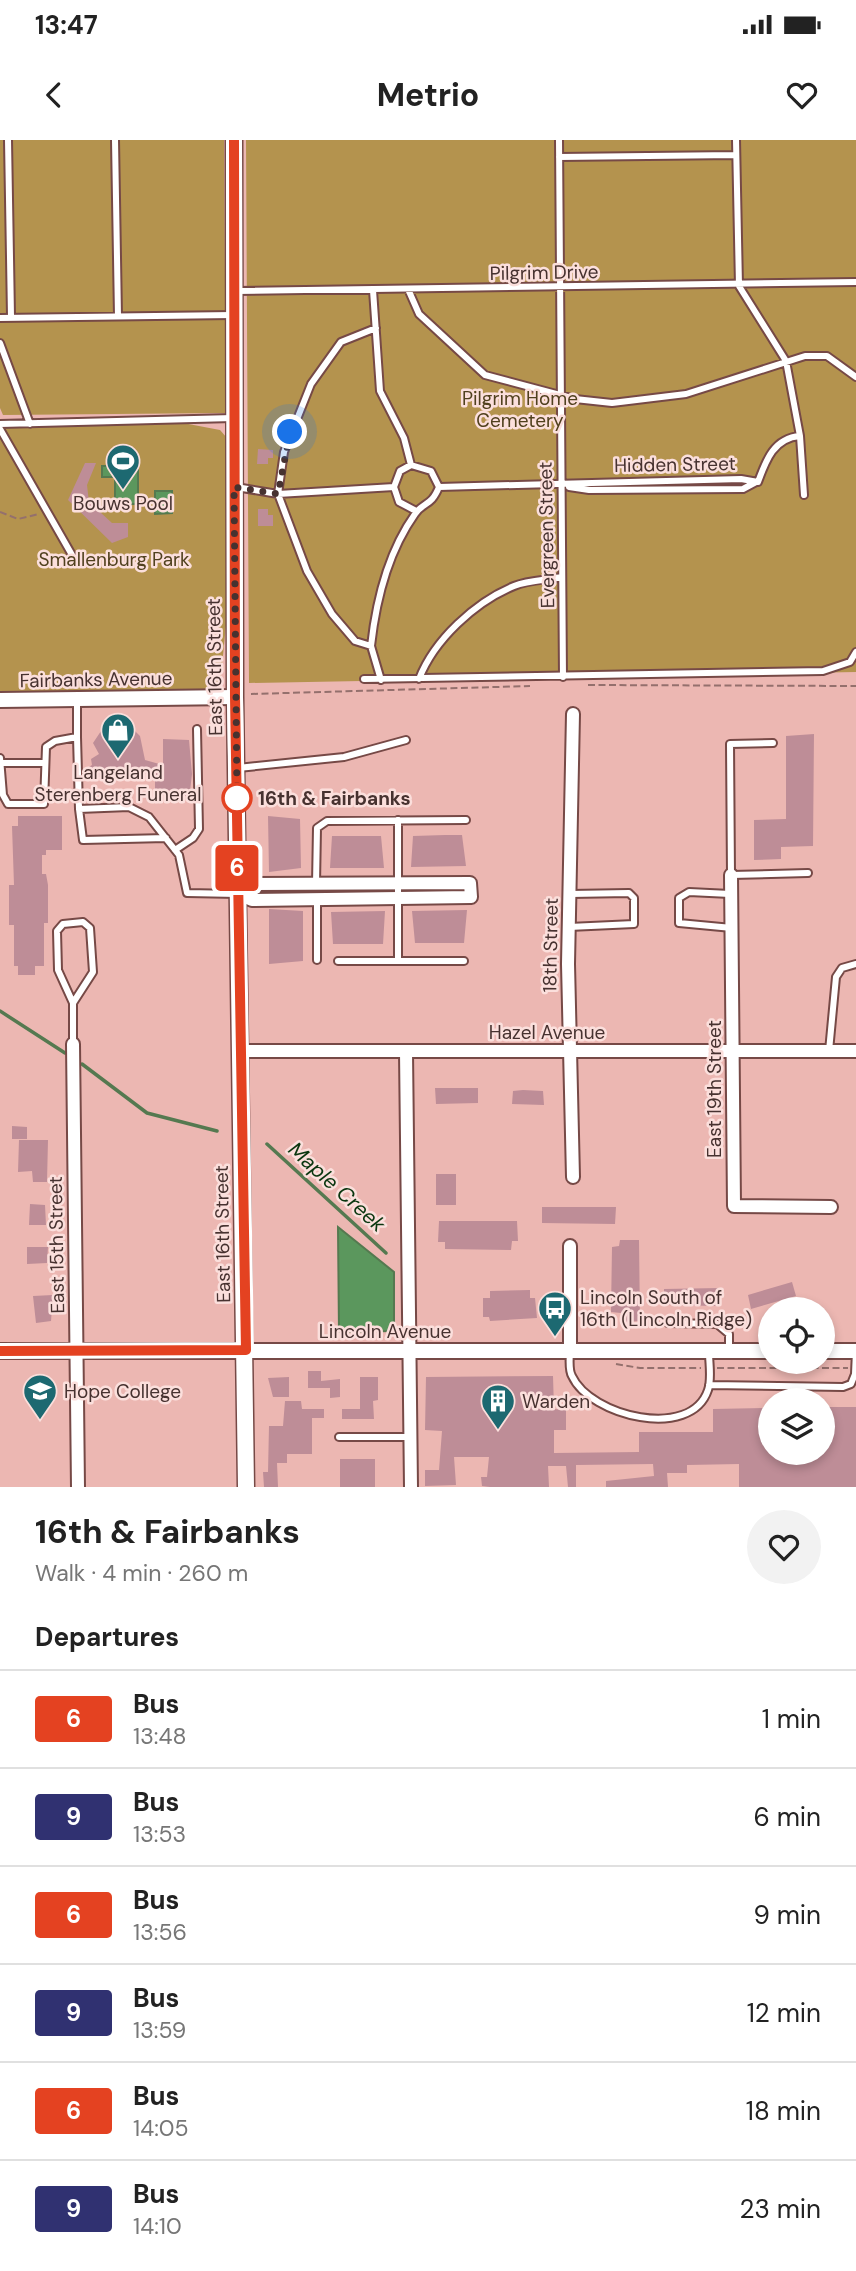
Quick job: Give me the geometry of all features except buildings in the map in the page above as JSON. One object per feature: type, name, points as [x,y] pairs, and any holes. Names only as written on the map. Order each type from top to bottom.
[{"type":"main road","name":"East 16th Street","points":[[234,140],[234,487],[243,695],[236,768],[246,1487]]},
{"type":"street","name":"Fairbanks Avenue","points":[[0,700],[243,695]]},
{"type":"street","name":"18th Street","points":[[573,714],[569,927],[573,1177]]},
{"type":"street","name":"East 19th Street","points":[[731,875],[734,1206],[831,1207]]},
{"type":"street","points":[[470,883],[471,897],[252,900],[238,894],[252,884],[470,883]]},
{"type":"street","name":"East 15th Street","points":[[73,1044],[78,1487]]},
{"type":"street","name":"Hazel Avenue","points":[[239,1051],[856,1051]]},
{"type":"street","points":[[406,1052],[411,1487]]},
{"type":"street","points":[[570,1246],[570,1350]]},
{"type":"street","name":"Lincoln Avenue","points":[[0,1351],[758,1350]]},
{"type":"street","points":[[835,1351],[856,1351]]},
{"type":"lane","points":[[8,140],[11,316]]},
{"type":"lane","points":[[115,140],[118,316]]},
{"type":"lane","name":"Evergreen Street","points":[[559,140],[563,677]]},
{"type":"lane","points":[[736,140],[739,286],[786,361],[800,436],[804,495]]},
{"type":"lane","points":[[559,157],[736,155]]},
{"type":"lane","name":"Pilgrim Drive","points":[[233,291],[739,286],[856,282]]},
{"type":"lane","points":[[408,289],[419,314],[485,375],[561,395],[612,403],[670,397],[805,356],[827,356],[856,377]]},
{"type":"lane","points":[[373,290],[380,391],[404,438],[411,466]]},
{"type":"lane","points":[[0,318],[233,315]]},
{"type":"lane","points":[[371,646],[355,641],[319,593],[278,494],[284,452],[297,413],[311,384],[341,342],[376,328]]},
{"type":"lane","points":[[0,344],[30,424]]},
{"type":"lane","points":[[72,555],[0,426],[234,418]]},
{"type":"lane","name":"Hidden Street","points":[[439,487],[561,485],[588,481],[727,479],[758,482],[772,450],[787,437],[800,436]]},
{"type":"lane","points":[[381,680],[371,646],[381,591],[392,558],[416,511],[433,501],[439,487],[431,471],[411,466],[400,471],[394,487],[399,502],[416,511]]},
{"type":"lane","points":[[234,487],[278,494],[394,487]]},
{"type":"lane","points":[[419,679],[426,663],[476,608],[515,585],[562,577]]},
{"type":"lane","points":[[364,679],[823,671],[849,662],[856,652]]},
{"type":"lane","points":[[77,698],[79,809],[83,840],[166,838]]},
{"type":"lane","points":[[175,850],[193,838],[199,829],[197,729]]},
{"type":"lane","points":[[0,758],[3,795],[8,804],[44,804],[46,747],[55,741],[77,737]]},
{"type":"lane","points":[[236,768],[344,757],[406,740]]},
{"type":"lane","points":[[773,743],[730,744],[731,875],[808,873]]},
{"type":"lane","points":[[1,763],[44,763]]},
{"type":"lane","points":[[79,809],[129,807],[149,817],[175,850],[187,893],[238,894]]},
{"type":"lane","points":[[398,820],[398,961]]},
{"type":"lane","points":[[317,960],[317,828],[327,821],[466,820]]},
{"type":"lane","points":[[569,927],[634,924],[634,898],[629,893],[570,894]]},
{"type":"lane","points":[[732,894],[684,894],[679,898],[679,923],[732,928]]},
{"type":"lane","points":[[73,1003],[93,972],[90,928],[83,922],[63,924],[57,931],[58,971],[73,1003],[73,1044]]},
{"type":"lane","points":[[338,961],[464,961]]},
{"type":"lane","points":[[829,1051],[836,977],[842,968],[856,964]]},
{"type":"lane","points":[[668,1323],[717,1324],[729,1335],[729,1350]]},
{"type":"lane","points":[[570,1350],[570,1373],[576,1384],[618,1413],[648,1419],[685,1413],[702,1402],[709,1385],[709,1350]]},
{"type":"lane","points":[[709,1385],[843,1387],[851,1384],[856,1351]]},
{"type":"lane","points":[[339,1437],[410,1437]]},
{"type":"path","points":[[0,512],[18,519],[46,512]]},
{"type":"path","points":[[243,695],[540,685]]},
{"type":"path","points":[[582,685],[856,686]]},
{"type":"path","points":[[609,1363],[640,1368],[855,1367]]},
{"type":"green space","points":[[0,140],[224,140],[226,413],[3,415],[0,408]]},
{"type":"green space","name":"Pilgrim Home Cemetery","points":[[246,140],[856,140],[856,672],[249,683]]},
{"type":"green space","name":"Smallenburg Park","points":[[183,423],[220,430],[227,438],[228,605],[220,686],[210,690],[0,694],[0,428]]},
{"type":"shaded area","points":[[102,466],[138,466],[138,504],[115,504],[115,477],[102,477]]},
{"type":"shaded area","points":[[155,491],[172,491],[172,513],[155,514]]},
{"type":"shaded area","points":[[338,1227],[394,1272],[394,1331],[339,1332]]},
{"type":"waterway","name":"Maple Creek","points":[[0,1011],[65,1053]]},
{"type":"waterway","name":"Maple Creek","points":[[82,1064],[147,1113],[217,1131]]},
{"type":"waterway","name":"Maple Creek","points":[[267,1144],[386,1253]]},
{"type":"bus line","name":"6","points":[[0,1351],[246,1350],[235,697],[234,140]]},
{"type":"place","name":"Bouws Pool","points":[[123,491]]},
{"type":"place","name":"Langeland Sterenberg Funeral","points":[[118,760]]},
{"type":"place","name":"16th & Fairbanks","points":[[237,798]]},
{"type":"place","name":"Lincoln South of 16th (Lincoln Ridge)","points":[[555,1338]]},
{"type":"place","name":"Hope College","points":[[40,1421]]},
{"type":"place","name":"Warden","points":[[498,1431]]},
{"type":"route","points":[[237,798],[234,487],[278,494],[290,432]]}]
